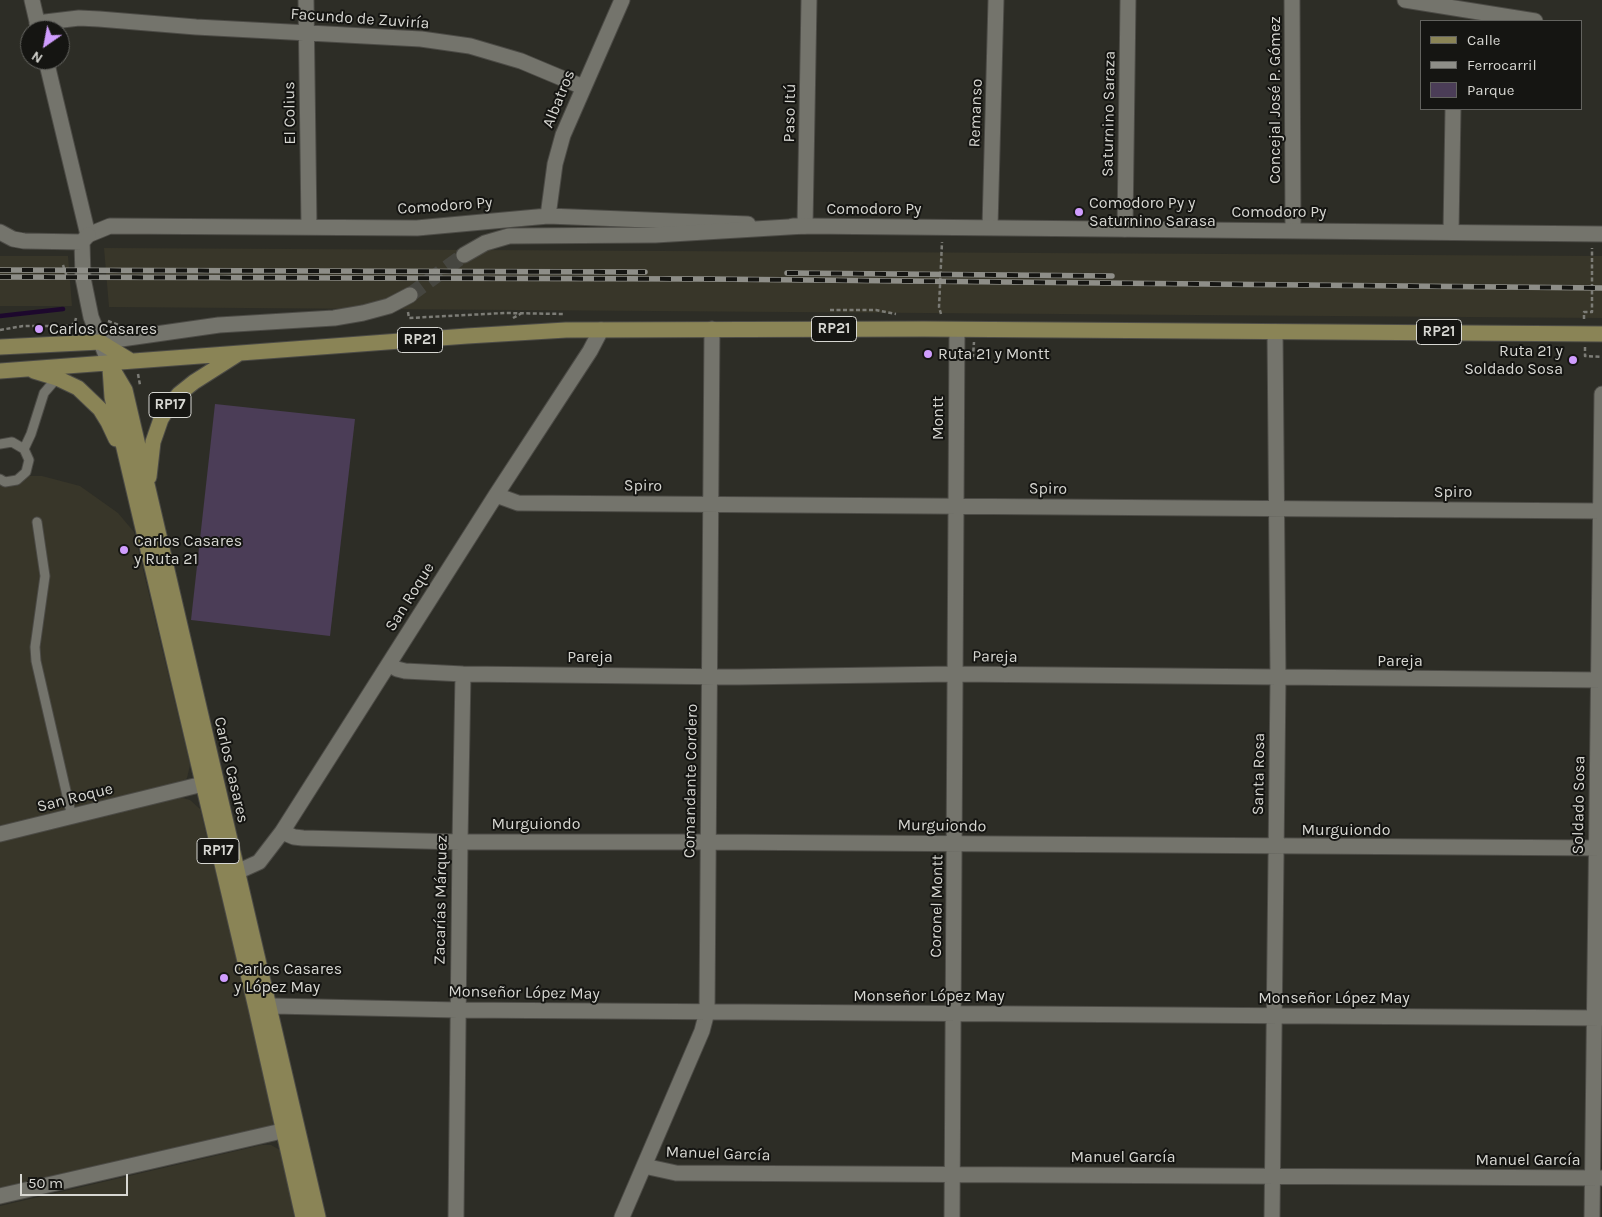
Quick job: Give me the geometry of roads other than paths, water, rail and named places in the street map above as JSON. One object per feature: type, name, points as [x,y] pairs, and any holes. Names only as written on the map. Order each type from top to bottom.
[{"type":"main road","name":"RP21","points":[[0,370],[467,336],[601,330],[1602,334]]},
{"type":"main road","points":[[0,347],[100,342],[132,361]]},
{"type":"main road","name":"RP17","points":[[141,487],[153,442],[161,419],[169,406],[179,394],[194,382],[240,353]]},
{"type":"main road","name":"Carlos Casares","points":[[109,363],[112,397],[141,487],[290,1129],[303,1217]]},
{"type":"main road","name":"RP17","points":[[26,368],[57,378],[78,388],[100,409],[141,487]]},
{"type":"main road","name":"Carlos Casares","points":[[209,783],[237,872],[262,1007]]},
{"type":"main road","name":"Carlos Casares","points":[[290,1129],[318,1217]]},
{"type":"street","points":[[32,0],[37,20]]},
{"type":"street","name":"El Colius","points":[[306,0],[309,226]]},
{"type":"street","name":"Albatros","points":[[548,216],[555,164],[563,134],[622,0]]},
{"type":"street","name":"Paso Itú","points":[[805,226],[809,0]]},
{"type":"street","name":"Remanso","points":[[990,227],[996,0]]},
{"type":"street","name":"Saturnino Saraza","points":[[1125,229],[1128,0]]},
{"type":"street","name":"Concejal José P. Gómez","points":[[1292,0],[1293,230]]},
{"type":"street","points":[[1405,0],[1456,10],[1528,20]]},
{"type":"street","name":"Facundo de Zuviría","points":[[69,20],[79,18],[99,19],[421,39],[470,46],[521,60],[583,88]]},
{"type":"street","name":"Carlos Casares","points":[[48,70],[85,238],[83,278],[91,318],[109,363]]},
{"type":"street","points":[[1451,232],[1453,110]]},
{"type":"street","name":"Comodoro Py","points":[[0,232],[24,242],[85,238],[110,226],[417,228],[548,216],[805,226],[1597,234]]},
{"type":"street","name":"Comodoro Py","points":[[464,255],[485,243],[509,236],[655,235],[805,226]]},
{"type":"street","points":[[100,342],[219,325],[334,318],[364,313],[412,301]]},
{"type":"street","name":"Comandante Cordero","points":[[622,1217],[702,1031],[707,1012],[712,329]]},
{"type":"street","name":"San Roque","points":[[237,872],[259,862],[282,832],[496,495],[590,351],[601,330]]},
{"type":"street","name":"Montt","points":[[949,330],[956,356],[956,505]]},
{"type":"street","name":"Santa Rosa","points":[[1272,1217],[1278,678],[1275,332]]},
{"type":"street","name":"Soldado Sosa","points":[[1592,1217],[1597,1178],[1602,394]]},
{"type":"street","name":"Spiro","points":[[496,495],[518,502],[1601,511]]},
{"type":"street","name":"Coronel Montt","points":[[952,1217],[956,505]]},
{"type":"street","name":"Pareja","points":[[389,664],[405,671],[463,674],[739,677],[954,674],[1600,680]]},
{"type":"street","name":"Zacarías Márquez","points":[[456,1217],[463,674]]},
{"type":"street","name":"San Roque","points":[[0,834],[209,783]]},
{"type":"street","name":"Murguiondo","points":[[282,832],[294,837],[303,838],[460,842],[1599,848]]},
{"type":"street","name":"Monseñor López May","points":[[262,1007],[1598,1018]]},
{"type":"street","points":[[0,1196],[290,1129]]},
{"type":"street","name":"Manuel García","points":[[644,1166],[676,1173],[1597,1178]]},
{"type":"lane","points":[[24,449],[31,434],[44,393],[57,378]]},
{"type":"lane","points":[[0,444],[12,442],[24,449],[29,460],[26,472],[18,480],[5,482],[0,479]]},
{"type":"lane","points":[[37,522],[45,576],[35,646],[36,661],[72,817]]},
{"type":"waterway","points":[[0,316],[63,309]]},
{"type":"tunnel","points":[[410,295],[464,255]]},
{"type":"railway","points":[[0,270],[645,272]]},
{"type":"railway","points":[[787,273],[1112,276]]},
{"type":"railway","points":[[0,277],[707,279],[1602,288]]},
{"type":"place","name":"Comodoro Py y Saturnino Sarasa","points":[[1079,212]]},
{"type":"place","name":"Carlos Casares","points":[[39,329]]},
{"type":"place","name":"Ruta 21 y Montt","points":[[928,354]]},
{"type":"place","name":"Ruta 21 y Soldado Sosa","points":[[1573,360]]},
{"type":"place","name":"Carlos Casares y Ruta 21","points":[[124,550]]},
{"type":"place","name":"Carlos Casares y López May","points":[[224,978]]}]
